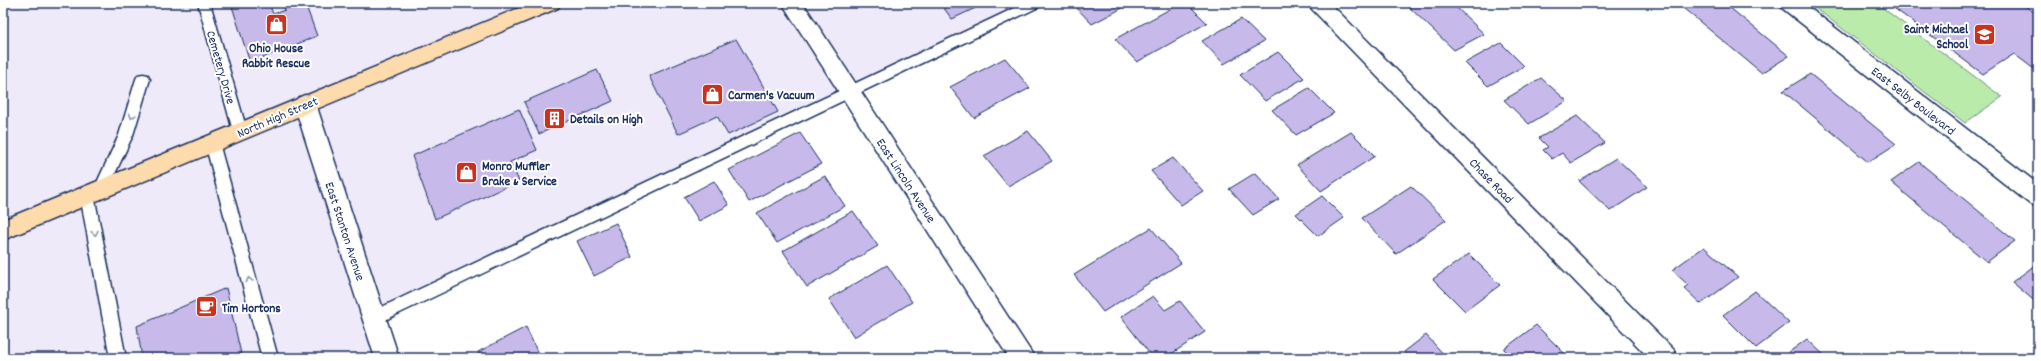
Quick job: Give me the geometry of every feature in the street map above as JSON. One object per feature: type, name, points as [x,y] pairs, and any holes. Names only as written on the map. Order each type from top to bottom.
[{"type":"main road","name":"North High Street","points":[[3,230],[551,3]]},
{"type":"street","name":"East Lincoln Avenue","points":[[792,3],[1023,358]]},
{"type":"street","name":"Chase Road","points":[[1318,3],[1665,358]]},
{"type":"street","name":"East Selby Boulevard","points":[[1789,3],[2038,196]]},
{"type":"street","name":"East Stanton Avenue","points":[[305,104],[387,358]]},
{"type":"lane","name":"Cemetery Drive","points":[[204,3],[240,131]]},
{"type":"lane","points":[[374,318],[1037,3]]},
{"type":"lane","points":[[118,358],[94,192],[126,135],[143,79]]},
{"type":"lane","points":[[212,143],[270,358]]},
{"type":"shaded area","points":[[3,3],[1038,3],[374,318],[380,358],[3,358]]},
{"type":"green space","points":[[1809,3],[1876,3],[2002,97],[1965,123]]},
{"type":"building","name":"Ohio House Rabbit Rescue","points":[[231,3],[269,3],[273,14],[285,10],[283,3],[305,3],[317,36],[250,63]]},
{"type":"building","points":[[940,3],[986,3],[952,19]]},
{"type":"building","points":[[1072,3],[1132,3],[1092,24]]},
{"type":"building","points":[[1181,3],[1187,3],[1207,23],[1137,62],[1115,39]]},
{"type":"building","points":[[1417,3],[1452,3],[1484,34],[1454,50],[1409,7]]},
{"type":"building","points":[[1692,3],[1724,3],[1789,56],[1762,73],[1683,8]]},
{"type":"building","name":"Saint Michael School","points":[[1887,3],[2021,3],[2038,15],[2038,72],[2014,54],[1983,74]]},
{"type":"building","points":[[1241,19],[1264,41],[1224,64],[1202,41]]},
{"type":"building","name":"Carmen's Vacuum","points":[[736,39],[778,112],[728,135],[717,116],[678,134],[649,76]]},
{"type":"building","points":[[1501,43],[1524,66],[1488,86],[1465,63]]},
{"type":"building","points":[[1278,52],[1304,78],[1265,101],[1240,75]]},
{"type":"building","points":[[1005,58],[1030,88],[974,118],[950,87]]},
{"type":"building","name":"Details on High","points":[[597,70],[613,101],[539,134],[524,102]]},
{"type":"building","points":[[1810,74],[1896,144],[1868,162],[1783,91]]},
{"type":"building","points":[[1541,78],[1567,101],[1529,124],[1504,100]]},
{"type":"building","points":[[1309,88],[1334,113],[1296,135],[1272,110]]},
{"type":"building","name":"Monro Muffler Brake & Service","points":[[519,109],[537,150],[510,162],[519,181],[435,219],[412,156]]},
{"type":"building","points":[[1577,116],[1605,143],[1571,163],[1562,153],[1552,159],[1543,150],[1548,147],[1539,138]]},
{"type":"building","points":[[1028,131],[1052,161],[1008,186],[984,156]]},
{"type":"building","points":[[1351,132],[1375,156],[1321,191],[1297,165]]},
{"type":"building","points":[[800,133],[821,164],[749,202],[729,170]]},
{"type":"building","points":[[1173,158],[1203,191],[1181,205],[1151,171]]},
{"type":"building","points":[[1616,158],[1647,187],[1610,211],[1579,181]]},
{"type":"building","points":[[1919,162],[2015,241],[1987,262],[1891,182]]},
{"type":"building","points":[[1255,173],[1279,199],[1253,215],[1229,189]]},
{"type":"building","points":[[825,176],[845,206],[777,243],[757,213]]},
{"type":"building","points":[[714,181],[729,205],[699,221],[684,197]]},
{"type":"building","points":[[1411,186],[1446,220],[1396,254],[1362,218]]},
{"type":"building","points":[[1322,196],[1344,218],[1318,236],[1296,214]]},
{"type":"building","points":[[853,211],[878,246],[807,287],[783,251]]},
{"type":"building","points":[[616,223],[632,257],[594,276],[577,241]]},
{"type":"building","points":[[1151,228],[1181,263],[1103,312],[1074,275]]},
{"type":"building","points":[[1704,247],[1738,277],[1701,304],[1684,288],[1688,285],[1672,270]]},
{"type":"building","points":[[1469,254],[1500,285],[1465,311],[1433,279]]},
{"type":"building","points":[[2038,263],[2038,304],[2012,282]]},
{"type":"building","points":[[887,265],[912,302],[854,337],[829,299]]},
{"type":"building","name":"Tim Hortons","points":[[226,288],[242,358],[142,358],[137,326]]},
{"type":"building","points":[[1755,291],[1789,323],[1756,348],[1723,315]]},
{"type":"building","points":[[1153,296],[1165,310],[1180,301],[1205,332],[1165,358],[1153,358],[1121,317]]},
{"type":"building","points":[[1536,325],[1569,358],[1513,358],[1504,349]]},
{"type":"building","points":[[526,327],[540,358],[481,358],[478,352]]},
{"type":"building","points":[[1426,335],[1447,358],[1410,358],[1404,352]]},
{"type":"building","points":[[1807,339],[1827,358],[1781,358]]},
{"type":"place","name":"Ohio House Rabbit Rescue","points":[[276,25]]},
{"type":"place","name":"Saint Michael School","points":[[1984,35]]},
{"type":"place","name":"Carmen's Vacuum","points":[[713,94]]},
{"type":"place","name":"Details on High","points":[[554,118]]},
{"type":"place","name":"Monro Muffler Brake & Service","points":[[466,172]]},
{"type":"place","name":"Tim Hortons","points":[[206,307]]}]
